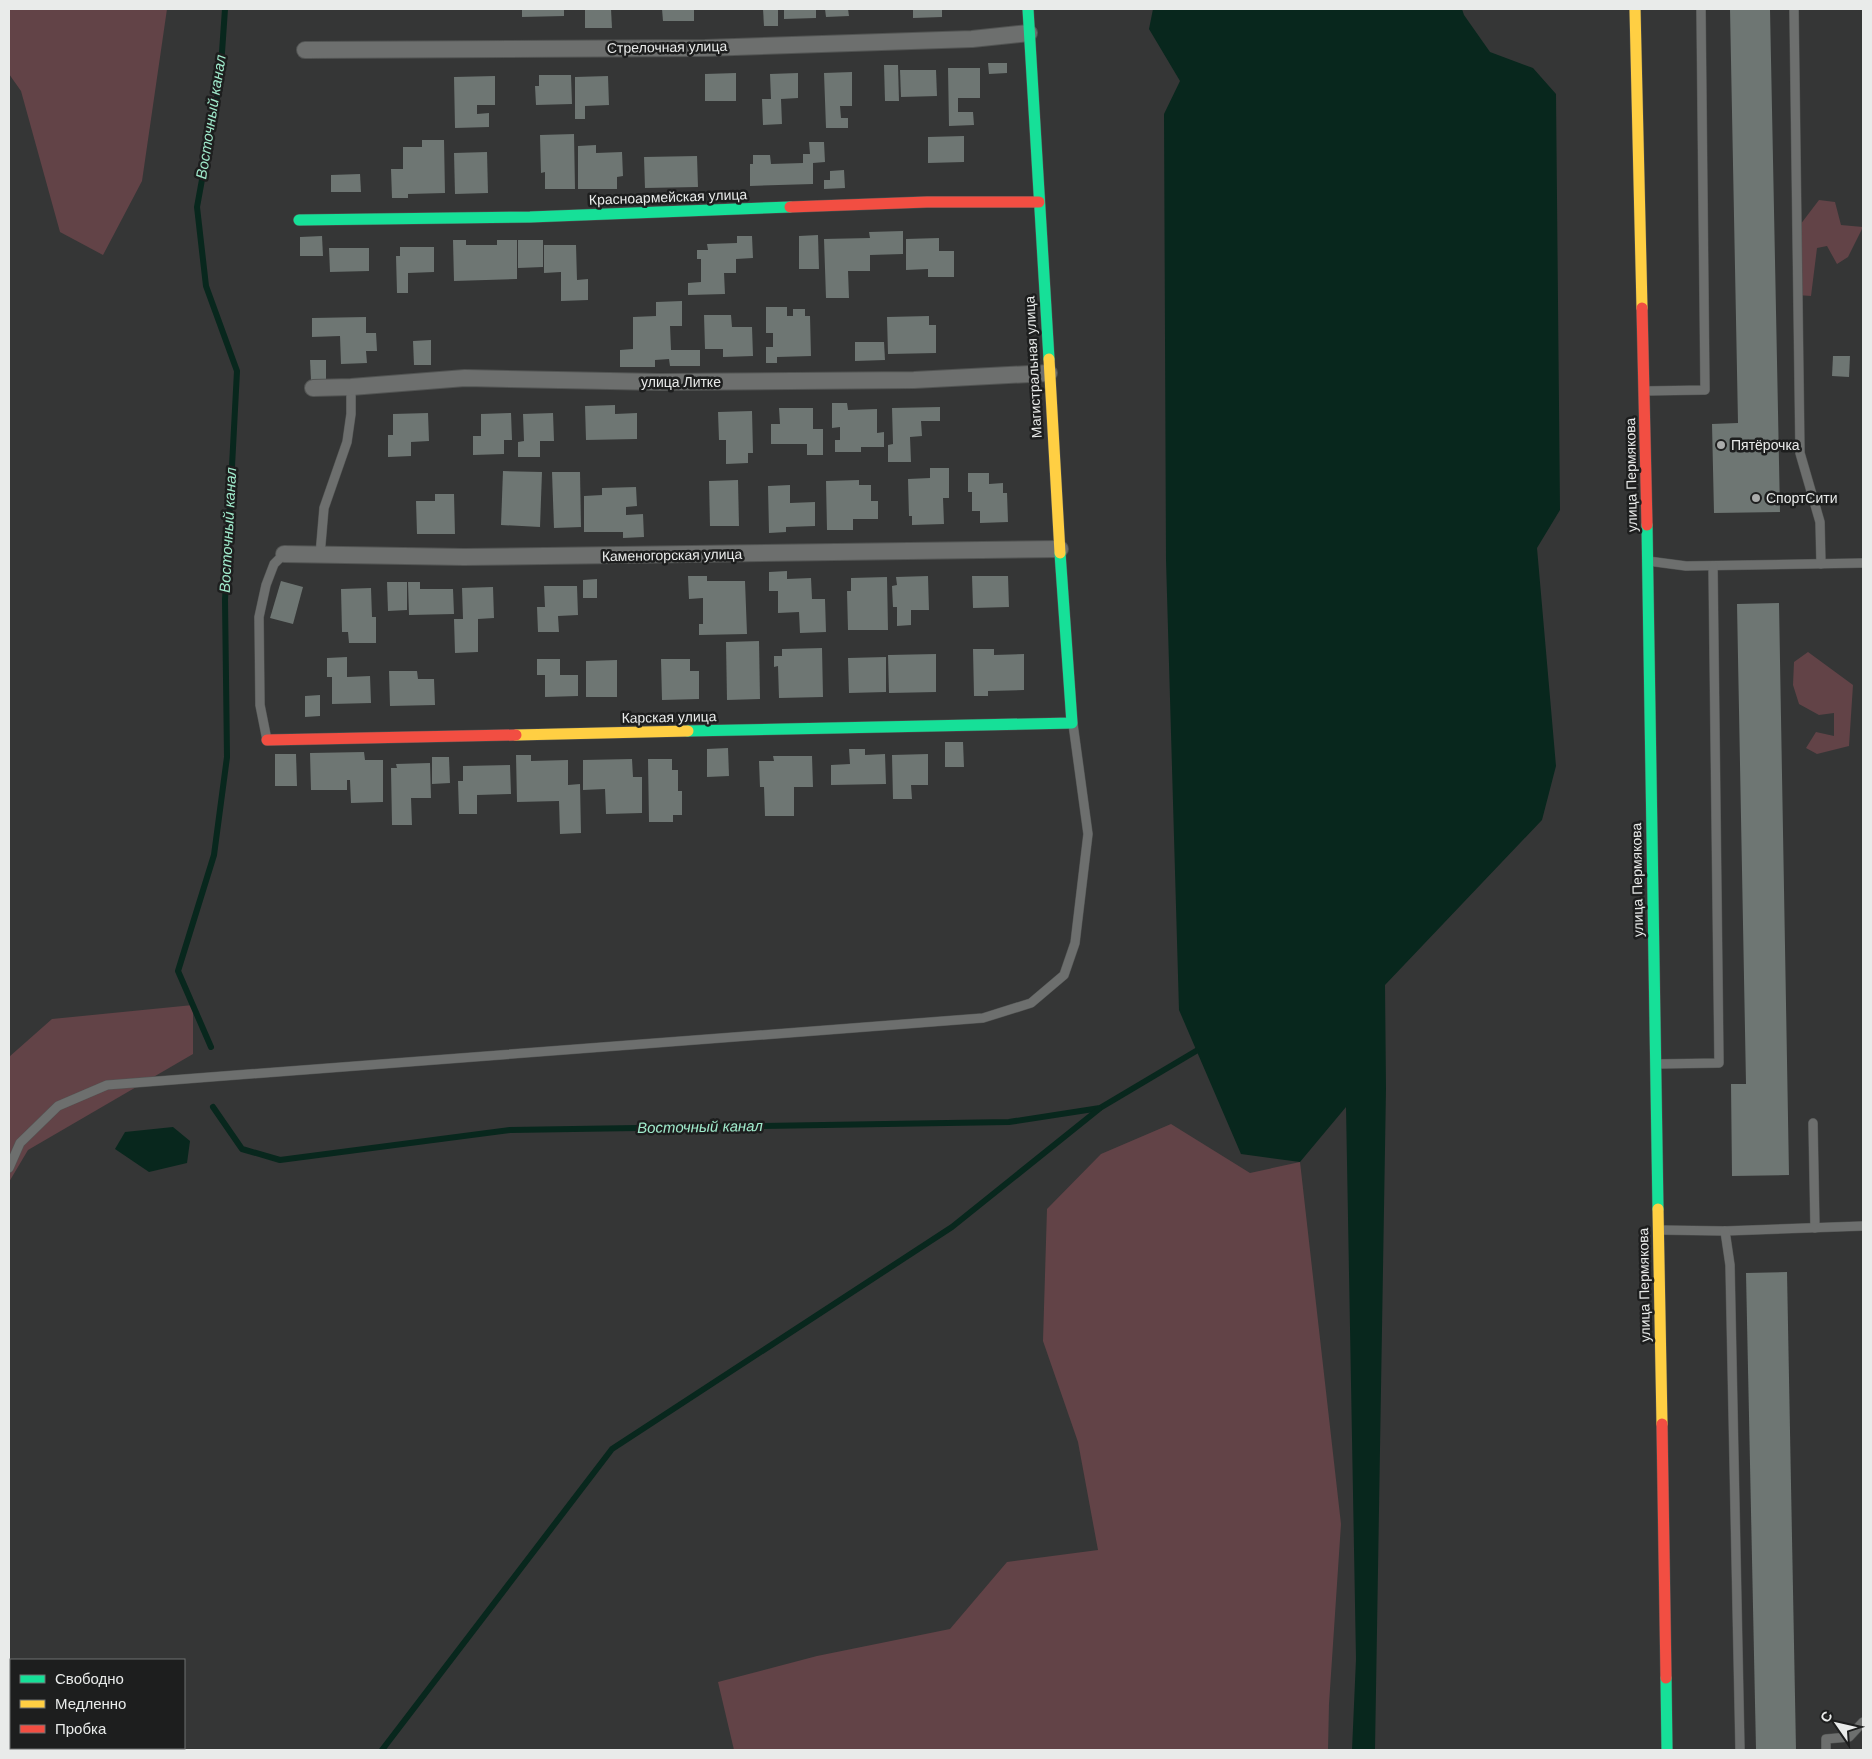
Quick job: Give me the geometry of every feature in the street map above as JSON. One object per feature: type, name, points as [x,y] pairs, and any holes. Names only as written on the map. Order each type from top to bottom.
[{"type":"street","name":"Магистральная улица","points":[[1028,9],[1072,723]]},
{"type":"street","name":"улица Пермякова","points":[[1635,9],[1648,561],[1666,1750]]},
{"type":"street","name":"Стрелочная улица","points":[[305,50],[705,48],[972,39],[1029,33]]},
{"type":"street","name":"Красноармейская улица","points":[[299,220],[530,217],[927,202],[1039,202]]},
{"type":"street","name":"улица Литке","points":[[313,388],[465,378],[660,382],[894,380],[1049,373]]},
{"type":"street","name":"Каменогорская улица","points":[[284,554],[464,558],[1060,549]]},
{"type":"street","name":"Карская улица","points":[[267,740],[1072,723]]},
{"type":"lane","points":[[1644,391],[1705,390],[1700,9]]},
{"type":"lane","points":[[1794,9],[1800,453],[1820,522],[1821,564]]},
{"type":"lane","points":[[320,555],[324,508],[348,442],[351,387]]},
{"type":"lane","points":[[267,740],[260,705],[259,616],[266,585],[274,564],[284,554]]},
{"type":"lane","points":[[1648,561],[1686,566],[1863,563]]},
{"type":"lane","points":[[1655,1064],[1719,1063],[1713,566]]},
{"type":"lane","points":[[9,1168],[20,1143],[58,1106],[108,1085],[983,1018],[1030,1003],[1064,974],[1075,943],[1088,834],[1072,723]]},
{"type":"lane","points":[[1813,1123],[1815,1228]]},
{"type":"lane","points":[[1658,1230],[1725,1231],[1863,1226]]},
{"type":"lane","points":[[1725,1231],[1730,1265],[1740,1750]]},
{"type":"lane","points":[[1826,1750],[1826,1739],[1849,1736],[1863,1722]]},
{"type":"shaded area","points":[[9,9],[167,9],[142,181],[103,255],[60,232],[21,91],[9,74]]},
{"type":"shaded area","points":[[1153,9],[1462,9],[1464,15],[1490,52],[1533,68],[1556,94],[1560,510],[1537,548],[1556,766],[1542,820],[1385,985],[1386,1088],[1375,1750],[1352,1750],[1356,1659],[1346,1107],[1300,1162],[1241,1154],[1179,1010],[1166,560],[1164,114],[1180,81],[1149,29]]},
{"type":"shaded area","points":[[1819,200],[1835,202],[1841,225],[1863,227],[1848,257],[1837,264],[1827,246],[1817,248],[1811,296],[1797,295],[1800,225]]},
{"type":"shaded area","points":[[1808,652],[1853,685],[1849,746],[1817,754],[1806,748],[1816,732],[1834,736],[1834,713],[1819,715],[1799,704],[1793,685],[1794,662]]},
{"type":"shaded area","points":[[193,1005],[193,1054],[28,1150],[9,1182],[9,1057],[52,1019]]},
{"type":"shaded area","points":[[1171,1124],[1250,1173],[1300,1162],[1341,1524],[1329,1704],[1328,1750],[734,1750],[718,1682],[817,1656],[950,1629],[1007,1562],[1098,1550],[1078,1442],[1043,1341],[1047,1209],[1101,1154]]},
{"type":"shaded area","points":[[173,1127],[190,1141],[187,1163],[149,1172],[115,1149],[125,1132]]},
{"type":"building","points":[[522,9],[564,9],[564,16],[522,17]]},
{"type":"building","points":[[585,9],[611,9],[612,28],[585,28]]},
{"type":"building","points":[[662,9],[694,9],[694,21],[663,21]]},
{"type":"building","points":[[763,9],[778,9],[778,26],[764,26]]},
{"type":"building","points":[[784,9],[816,9],[816,18],[784,19]]},
{"type":"building","points":[[825,9],[848,9],[849,16],[826,17]]},
{"type":"building","points":[[913,9],[942,9],[942,17],[913,18]]},
{"type":"building","points":[[1730,9],[1770,9],[1780,512],[1714,513],[1712,424],[1738,423]]},
{"type":"building","points":[[988,63],[1007,63],[1007,73],[989,74]]},
{"type":"building","points":[[884,65],[898,65],[899,101],[885,101]]},
{"type":"building","points":[[948,68],[980,68],[980,98],[958,98],[958,112],[973,112],[974,125],[949,126]]},
{"type":"building","points":[[900,70],[936,70],[937,96],[901,97]]},
{"type":"building","points":[[852,72],[852,106],[840,106],[841,118],[848,118],[848,128],[826,128],[824,73]]},
{"type":"building","points":[[736,73],[736,101],[705,101],[705,74]]},
{"type":"building","points":[[798,73],[798,98],[781,99],[782,124],[763,125],[762,99],[771,99],[770,74]]},
{"type":"building","points":[[539,75],[571,75],[572,104],[536,105],[535,86],[539,86]]},
{"type":"building","points":[[495,76],[495,105],[477,105],[477,114],[489,113],[489,127],[455,128],[454,77]]},
{"type":"building","points":[[608,76],[609,105],[585,106],[585,119],[575,119],[575,77]]},
{"type":"building","points":[[574,134],[575,189],[545,189],[545,172],[541,173],[540,135]]},
{"type":"building","points":[[964,136],[964,162],[928,163],[928,137]]},
{"type":"building","points":[[422,140],[444,140],[445,193],[408,194],[408,198],[392,198],[391,169],[403,169],[403,147],[422,147]]},
{"type":"building","points":[[809,142],[824,142],[825,162],[813,163],[813,184],[750,186],[750,164],[753,164],[753,155],[770,155],[771,164],[803,163],[803,154],[810,154]]},
{"type":"building","points":[[596,145],[596,153],[622,152],[623,176],[617,177],[617,189],[578,189],[578,146]]},
{"type":"building","points":[[487,152],[488,193],[455,194],[454,153]]},
{"type":"building","points":[[697,156],[698,187],[645,188],[644,157]]},
{"type":"building","points":[[844,170],[845,188],[824,189],[824,180],[830,180],[830,171]]},
{"type":"building","points":[[360,174],[361,192],[331,192],[331,175]]},
{"type":"building","points":[[903,231],[903,254],[870,255],[870,271],[848,271],[849,298],[826,298],[824,239],[870,238],[869,232]]},
{"type":"building","points":[[818,235],[819,269],[799,269],[799,236]]},
{"type":"building","points":[[322,236],[323,256],[300,256],[300,237]]},
{"type":"building","points":[[737,236],[752,236],[753,258],[736,259],[736,273],[724,273],[725,294],[688,295],[688,283],[701,282],[701,259],[697,259],[697,250],[708,250],[707,244],[737,243]]},
{"type":"building","points":[[939,238],[939,251],[954,251],[954,277],[928,277],[928,269],[906,270],[906,239]]},
{"type":"building","points":[[453,240],[466,240],[466,245],[497,245],[497,240],[517,240],[517,279],[454,281]]},
{"type":"building","points":[[518,240],[543,240],[543,267],[518,268]]},
{"type":"building","points":[[544,245],[576,245],[577,280],[588,279],[588,300],[561,301],[561,272],[544,273]]},
{"type":"building","points":[[400,247],[434,247],[434,272],[408,273],[408,293],[397,293],[396,256],[400,256]]},
{"type":"building","points":[[329,248],[369,248],[369,271],[330,272]]},
{"type":"building","points":[[682,301],[682,326],[670,326],[671,350],[700,350],[700,366],[670,366],[669,359],[655,360],[655,367],[620,367],[620,350],[633,349],[633,317],[656,316],[656,302]]},
{"type":"building","points":[[766,307],[787,307],[787,316],[793,316],[793,309],[805,309],[805,316],[810,316],[811,356],[777,357],[777,363],[766,363],[766,347],[773,347],[773,333],[766,333]]},
{"type":"building","points":[[704,315],[731,315],[732,327],[752,327],[753,356],[723,357],[723,349],[705,349]]},
{"type":"building","points":[[929,316],[929,325],[936,325],[936,353],[888,354],[887,317]]},
{"type":"building","points":[[366,317],[366,333],[376,333],[377,351],[366,351],[367,363],[341,364],[340,336],[312,337],[312,318]]},
{"type":"building","points":[[431,340],[431,365],[414,365],[413,341]]},
{"type":"building","points":[[855,342],[884,342],[885,360],[855,361]]},
{"type":"building","points":[[1833,356],[1850,356],[1849,377],[1832,376]]},
{"type":"building","points":[[310,360],[326,360],[326,379],[311,380]]},
{"type":"building","points":[[832,403],[847,403],[848,410],[877,409],[877,433],[884,432],[884,447],[861,447],[861,452],[835,452],[835,440],[840,440],[840,427],[832,428]]},
{"type":"building","points":[[615,405],[615,414],[637,413],[637,439],[586,440],[585,406]]},
{"type":"building","points":[[940,407],[940,421],[921,421],[922,436],[910,437],[911,462],[888,462],[888,445],[893,444],[892,408]]},
{"type":"building","points":[[779,408],[813,408],[813,429],[823,429],[823,455],[807,455],[807,444],[771,444],[771,424],[780,424]]},
{"type":"building","points":[[752,411],[753,453],[748,453],[748,463],[726,464],[726,440],[719,440],[718,412]]},
{"type":"building","points":[[428,413],[429,441],[411,442],[411,456],[388,457],[388,435],[393,435],[393,414]]},
{"type":"building","points":[[511,413],[512,440],[504,440],[504,454],[473,455],[473,436],[481,436],[481,414]]},
{"type":"building","points":[[553,413],[554,441],[540,441],[540,457],[518,457],[518,442],[524,441],[523,414]]},
{"type":"building","points":[[930,468],[949,468],[949,498],[943,498],[944,524],[912,525],[912,516],[909,516],[908,479],[930,478]]},
{"type":"building","points":[[503,471],[542,472],[540,527],[501,525]]},
{"type":"building","points":[[552,472],[580,472],[581,527],[554,528]]},
{"type":"building","points":[[968,473],[989,473],[989,484],[1003,483],[1003,493],[1007,493],[1008,522],[980,523],[980,511],[972,511],[972,492],[968,492]]},
{"type":"building","points":[[738,480],[739,526],[710,526],[709,481]]},
{"type":"building","points":[[859,480],[859,485],[871,485],[871,501],[878,501],[878,519],[853,519],[853,530],[827,530],[826,481]]},
{"type":"building","points":[[790,485],[790,503],[815,502],[815,526],[786,527],[786,532],[769,533],[768,486]]},
{"type":"building","points":[[636,487],[637,506],[626,507],[626,515],[643,514],[644,537],[623,538],[623,532],[584,532],[584,496],[602,495],[602,488]]},
{"type":"building","points":[[435,494],[454,494],[455,534],[417,534],[416,501],[435,501]]},
{"type":"building","points":[[787,571],[787,579],[811,578],[812,599],[825,599],[826,632],[800,633],[799,612],[778,613],[778,591],[769,591],[769,572]]},
{"type":"building","points":[[688,576],[707,576],[707,581],[745,581],[747,634],[699,635],[699,624],[703,624],[703,598],[689,599]]},
{"type":"building","points":[[928,576],[929,610],[911,610],[911,625],[897,626],[897,607],[893,607],[892,586],[897,585],[896,577]]},
{"type":"building","points":[[972,576],[1008,576],[1009,607],[973,608]]},
{"type":"building","points":[[887,577],[888,630],[848,630],[847,591],[851,591],[851,578]]},
{"type":"building","points":[[597,579],[597,598],[583,598],[583,580]]},
{"type":"building","points":[[281,581],[303,587],[293,624],[270,618]]},
{"type":"building","points":[[387,582],[407,582],[407,610],[388,611]]},
{"type":"building","points":[[408,582],[420,582],[420,589],[453,589],[454,614],[409,615]]},
{"type":"building","points":[[544,586],[577,586],[578,615],[558,616],[559,632],[538,632],[537,607],[545,607]]},
{"type":"building","points":[[493,587],[494,618],[478,619],[478,652],[455,653],[454,619],[463,619],[462,588]]},
{"type":"building","points":[[371,588],[372,617],[376,617],[376,643],[349,643],[348,632],[342,632],[341,589]]},
{"type":"building","points":[[1779,603],[1789,1175],[1732,1176],[1731,1084],[1746,1084],[1737,604]]},
{"type":"building","points":[[759,641],[760,699],[727,700],[726,642]]},
{"type":"building","points":[[822,648],[823,697],[779,698],[778,666],[774,667],[774,656],[782,656],[782,649]]},
{"type":"building","points":[[973,649],[994,649],[994,655],[1024,654],[1024,690],[988,691],[988,696],[974,696]]},
{"type":"building","points":[[936,654],[936,692],[889,693],[888,655]]},
{"type":"building","points":[[347,657],[347,677],[370,676],[371,703],[332,704],[332,677],[327,677],[327,658]]},
{"type":"building","points":[[886,657],[886,692],[849,693],[848,658]]},
{"type":"building","points":[[537,659],[560,659],[560,675],[578,675],[578,696],[545,697],[545,675],[537,675]]},
{"type":"building","points":[[661,659],[690,659],[690,671],[699,671],[699,699],[662,700]]},
{"type":"building","points":[[617,660],[617,697],[586,697],[586,661]]},
{"type":"building","points":[[389,671],[417,671],[418,679],[434,679],[435,705],[390,706]]},
{"type":"building","points":[[320,695],[320,716],[305,717],[305,696]]},
{"type":"building","points":[[945,742],[963,742],[964,767],[945,767]]},
{"type":"building","points":[[728,748],[729,776],[707,777],[707,749]]},
{"type":"building","points":[[849,749],[865,749],[865,755],[885,754],[886,784],[831,785],[831,765],[850,764]]},
{"type":"building","points":[[364,752],[365,760],[383,760],[383,802],[351,803],[350,780],[347,780],[347,790],[311,790],[310,753]]},
{"type":"building","points":[[275,754],[296,754],[297,786],[275,786]]},
{"type":"building","points":[[928,754],[928,785],[911,785],[912,799],[893,799],[892,755]]},
{"type":"building","points":[[516,755],[531,755],[531,761],[568,760],[568,785],[580,784],[581,833],[560,834],[559,801],[517,802]]},
{"type":"building","points":[[773,756],[812,756],[813,787],[794,787],[794,816],[765,816],[764,787],[760,787],[759,761],[774,761]]},
{"type":"building","points":[[432,757],[449,757],[450,783],[432,784]]},
{"type":"building","points":[[632,759],[633,777],[642,777],[642,813],[606,814],[605,789],[583,790],[583,760]]},
{"type":"building","points":[[648,759],[672,759],[672,770],[678,770],[678,791],[682,791],[682,815],[673,815],[673,822],[649,822]]},
{"type":"building","points":[[430,763],[431,798],[411,798],[412,825],[392,825],[391,768],[397,768],[396,764]]},
{"type":"building","points":[[510,765],[511,794],[477,795],[477,814],[459,814],[458,781],[463,781],[463,766]]},
{"type":"building","points":[[1787,1272],[1796,1750],[1756,1750],[1746,1273]]},
{"type":"waterway","name":"Восточный канал","points":[[211,1047],[178,971],[214,855],[227,757],[225,600],[237,371],[206,286],[197,207],[220,81],[225,9]]},
{"type":"waterway","name":"Восточный канал","points":[[213,1107],[242,1149],[280,1160],[510,1130],[1009,1122],[1100,1108],[1196,1051]]},
{"type":"waterway","points":[[382,1750],[612,1449],[952,1227],[1099,1109]]},
{"type":"traffic: fast","points":[[1028,9],[1049,359]]},
{"type":"traffic: fast","points":[[299,220],[530,217],[790,207]]},
{"type":"traffic: fast","points":[[1647,525],[1658,1209]]},
{"type":"traffic: fast","points":[[688,731],[1072,723],[1060,553]]},
{"type":"traffic: fast","points":[[1666,1678],[1667,1750]]},
{"type":"traffic: slow","points":[[1635,9],[1642,308]]},
{"type":"traffic: slow","points":[[1049,359],[1060,553]]},
{"type":"traffic: slow","points":[[516,735],[688,731]]},
{"type":"traffic: slow","points":[[1658,1209],[1662,1424]]},
{"type":"traffic: jam","points":[[790,207],[927,202],[1039,202]]},
{"type":"traffic: jam","points":[[1642,308],[1647,525]]},
{"type":"traffic: jam","points":[[267,740],[516,735]]},
{"type":"traffic: jam","points":[[1662,1424],[1666,1678]]},
{"type":"place","name":"Пятёрочка","points":[[1721,445]]},
{"type":"place","name":"СпортСити","points":[[1756,498]]}]
